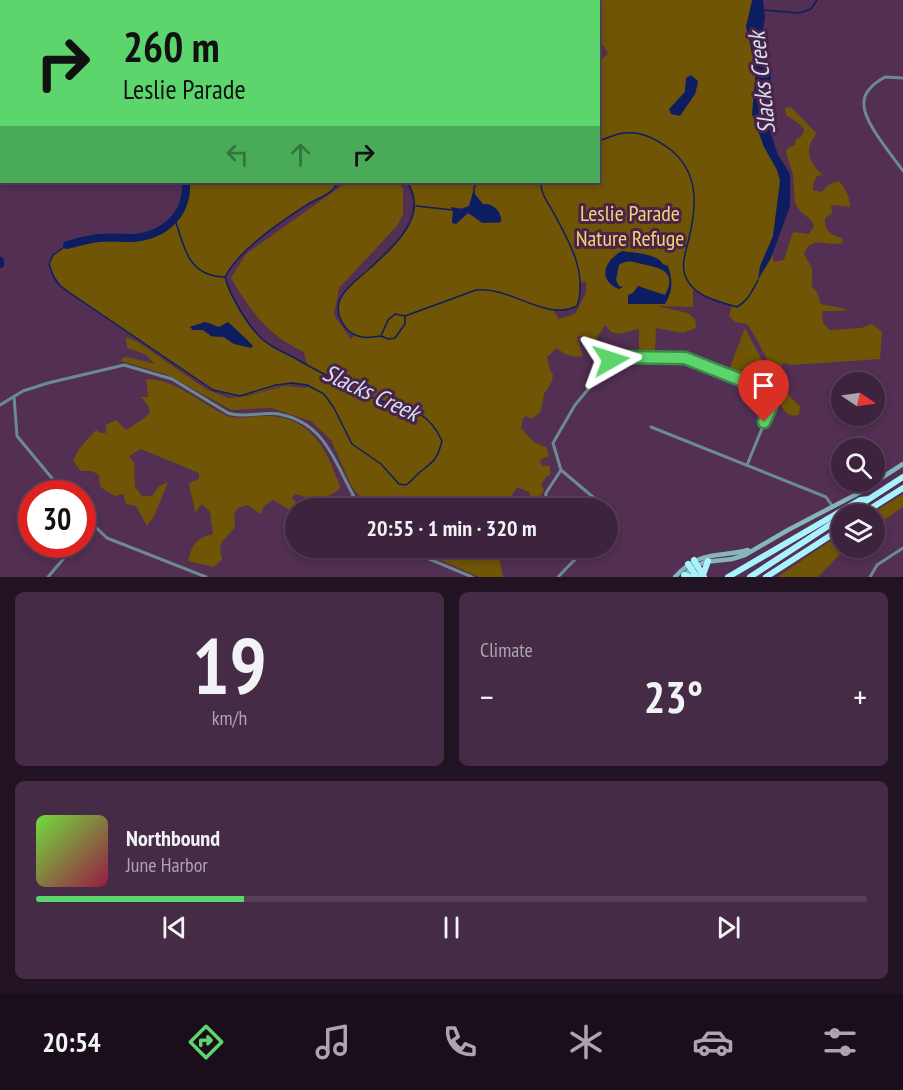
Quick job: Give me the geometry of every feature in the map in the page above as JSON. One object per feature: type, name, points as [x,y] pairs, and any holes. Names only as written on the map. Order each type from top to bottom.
[{"type":"highway","points":[[861,504],[903,477]]},
{"type":"highway","points":[[878,504],[903,488]]},
{"type":"highway","points":[[728,577],[860,500],[869,499]]},
{"type":"highway","points":[[750,577],[831,524]]},
{"type":"highway","points":[[766,577],[831,535]]},
{"type":"highway","points":[[693,565],[702,576],[708,561]]},
{"type":"street","points":[[903,78],[885,77],[868,91],[863,100],[864,111],[869,122],[903,171]]},
{"type":"street","points":[[594,498],[561,470],[553,443],[575,405],[615,357],[685,358],[764,389],[771,395],[772,404],[747,465]]},
{"type":"street","points":[[0,405],[14,396],[48,383],[119,365],[157,374],[172,379],[228,413],[238,416],[277,414],[295,418],[307,425],[326,442],[353,496],[349,498]]},
{"type":"street","points":[[14,396],[17,436],[53,480]]},
{"type":"street","points":[[651,427],[826,497],[831,504]]},
{"type":"street","points":[[838,504],[903,464]]},
{"type":"street","points":[[546,498],[561,470]]},
{"type":"street","points":[[686,576],[693,565],[736,558],[831,508]]},
{"type":"street","points":[[96,528],[107,538],[206,577]]},
{"type":"street","points":[[870,577],[877,565],[903,548]]},
{"type":"street","points":[[675,577],[710,555],[732,555],[754,549]]},
{"type":"street","points":[[48,577],[64,558]]},
{"type":"street","points":[[427,558],[472,577]]},
{"type":"street","points":[[558,577],[576,558]]},
{"type":"green space","name":"Leslie Parade Nature Refuge","points":[[600,0],[757,0],[763,124],[785,175],[771,246],[774,262],[784,260],[793,232],[809,234],[814,226],[795,203],[793,175],[786,152],[788,148],[795,145],[796,139],[801,137],[804,131],[802,126],[786,115],[785,108],[791,107],[816,133],[809,154],[814,166],[823,175],[817,176],[813,190],[822,192],[828,185],[839,181],[850,203],[850,207],[831,205],[832,213],[825,218],[827,229],[842,238],[843,243],[811,244],[804,254],[812,268],[812,286],[821,304],[847,309],[822,311],[823,323],[830,330],[861,328],[872,324],[882,332],[880,359],[792,365],[783,363],[781,380],[791,397],[800,406],[799,415],[790,415],[781,406],[770,367],[747,324],[735,322],[729,316],[732,305],[693,289],[693,307],[657,306],[688,313],[695,319],[696,328],[683,333],[656,328],[655,352],[639,351],[639,329],[619,334],[611,332],[605,325],[596,339],[589,344],[583,335],[577,337],[583,356],[575,357],[557,348],[547,357],[553,375],[552,381],[544,394],[541,411],[532,419],[526,416],[523,418],[521,428],[535,443],[546,447],[549,456],[540,460],[542,466],[550,466],[550,475],[541,485],[544,490],[540,498],[531,498],[529,492],[517,487],[512,498],[361,498],[352,487],[331,440],[311,421],[271,408],[231,410],[168,375],[121,361],[122,358],[127,357],[155,364],[145,354],[127,348],[126,337],[138,342],[206,389],[228,398],[248,396],[285,386],[307,388],[307,385],[280,386],[241,396],[213,390],[70,293],[57,280],[49,264],[60,249],[75,242],[93,238],[150,234],[166,226],[181,209],[186,194],[186,183],[337,183],[328,194],[305,206],[260,238],[240,257],[225,277],[239,309],[261,338],[277,350],[307,365],[304,352],[291,346],[261,321],[231,278],[246,254],[346,183],[396,183],[401,185],[403,215],[396,227],[339,288],[334,315],[351,339],[355,335],[346,328],[340,318],[340,302],[350,286],[399,239],[411,222],[415,203],[407,183],[600,183],[600,61],[608,53],[600,41]],"holes":[[[686,81],[698,84],[695,94],[683,111],[675,103],[685,92]],[[473,192],[483,204],[492,205],[501,217],[499,223],[480,222],[468,213],[456,224],[452,221],[453,210],[469,206]],[[586,281],[586,293],[575,314],[559,319],[553,310],[570,310],[577,306],[580,298],[579,283]],[[205,322],[219,327],[231,324],[234,330],[239,332],[234,344],[224,337],[213,337],[203,330],[193,330],[190,327]]]},
{"type":"green space","points":[[745,328],[775,385],[773,390],[729,370]]},
{"type":"green space","points":[[146,379],[157,380],[187,392],[230,417],[267,416],[296,422],[316,438],[329,460],[340,487],[325,498],[309,498],[295,494],[292,498],[285,498],[285,507],[273,500],[264,506],[261,514],[247,505],[238,508],[234,515],[235,527],[221,544],[222,559],[214,567],[188,561],[196,543],[213,534],[210,512],[202,504],[195,513],[189,483],[199,479],[199,473],[141,449],[129,456],[134,462],[135,487],[142,496],[152,496],[159,486],[168,482],[154,516],[147,526],[136,506],[126,504],[123,494],[115,496],[100,487],[99,475],[92,471],[81,471],[73,461],[79,449],[96,430],[106,433],[106,425],[116,420],[126,430],[146,417],[150,412],[148,405],[141,397],[148,397]]},
{"type":"green space","points":[[903,494],[903,507],[885,519],[885,505]]},
{"type":"green space","points":[[831,541],[831,558],[836,558],[818,577],[777,577]]},
{"type":"green space","points":[[436,558],[499,558],[503,577],[479,577]]},
{"type":"water","points":[[752,0],[763,0],[765,18],[760,46],[771,70],[769,128],[778,155],[790,174],[790,206],[771,258],[758,280],[760,266],[773,236],[780,181],[752,114],[756,69],[746,27]]},
{"type":"water","points":[[691,75],[698,81],[695,94],[680,116],[671,114],[669,109],[685,92],[686,78]]},
{"type":"water","points":[[473,192],[483,204],[496,208],[501,222],[483,223],[468,213],[456,224],[452,223],[451,207],[462,209],[469,206]]},
{"type":"water","points":[[622,251],[650,256],[668,266],[671,285],[670,295],[665,304],[628,304],[628,295],[633,293],[638,286],[665,295],[669,281],[668,276],[661,269],[625,262],[619,265],[616,280],[619,286],[623,287],[619,289],[608,281],[607,265]]},
{"type":"water","points":[[205,322],[219,327],[228,322],[253,346],[251,348],[234,344],[224,337],[211,336],[203,330],[193,330],[190,327]]},
{"type":"waterway","points":[[763,10],[799,13],[811,9],[817,0]]},
{"type":"waterway","name":"Slacks Creek","points":[[600,140],[622,133],[643,135],[671,150],[687,169],[694,191],[694,214],[684,258],[684,273],[695,290],[708,298],[737,307],[747,299],[758,280]]},
{"type":"waterway","name":"Slacks Creek","points":[[67,245],[99,238],[144,236],[164,228],[172,222],[183,204],[186,183]]},
{"type":"waterway","name":"Slacks Creek","points":[[67,245],[53,255],[49,264],[59,285],[70,293],[213,390],[240,396],[276,385],[292,383],[307,385],[324,394],[334,408],[352,444],[381,464],[399,484],[406,485],[437,456],[442,441],[430,422],[415,411],[376,399],[346,386],[266,342],[240,310],[225,277],[240,257],[260,238],[305,206],[328,194],[337,183]]},
{"type":"waterway","name":"Slacks Creek","points":[[407,183],[413,195],[414,207],[406,230],[398,241],[349,287],[338,304],[339,316],[345,326],[358,336],[367,338],[381,336],[388,320],[395,314],[405,316],[476,290],[502,293],[553,310],[565,310],[577,306],[580,293],[578,267],[569,242],[541,189],[541,183]]},
{"type":"waterway","points":[[474,194],[474,187],[478,183]]},
{"type":"waterway","points":[[416,206],[453,210]]},
{"type":"waterway","points":[[175,219],[185,249],[195,266],[212,275],[224,277]]},
{"type":"waterway","points":[[381,336],[388,339],[395,338],[405,324],[405,317]]},
{"type":"route","points":[[611,360],[615,357],[685,358],[764,389],[768,391],[772,399],[764,422]]}]
